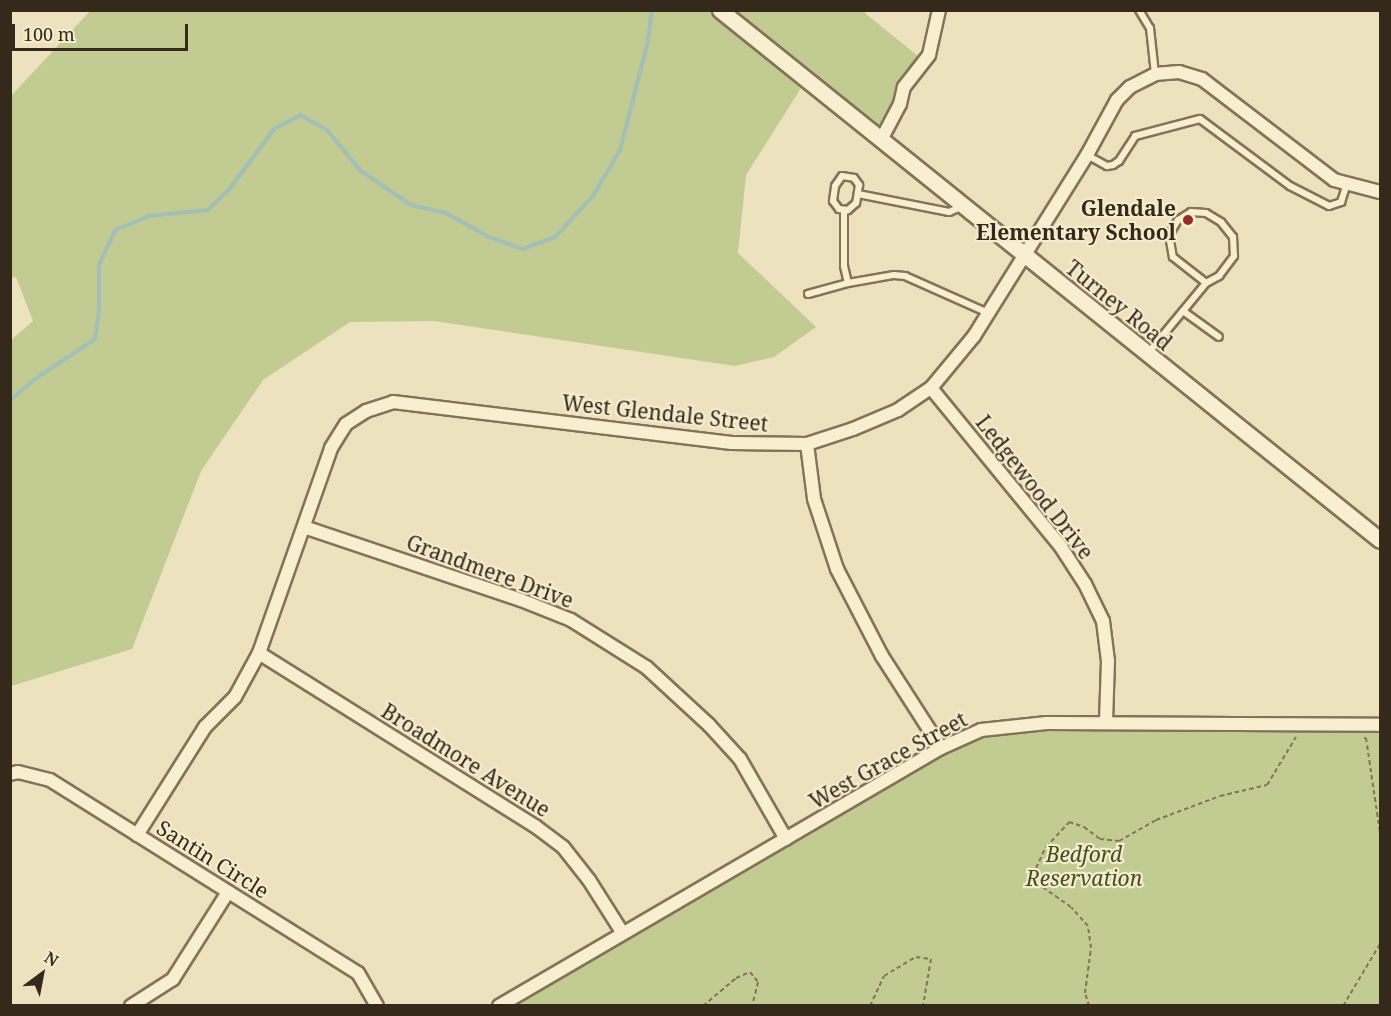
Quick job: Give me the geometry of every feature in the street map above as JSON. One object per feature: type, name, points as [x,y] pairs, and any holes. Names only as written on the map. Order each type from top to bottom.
[{"type":"street","name":"Turney Road","points":[[720,10],[1380,540]]},
{"type":"street","points":[[881,140],[900,104],[904,87],[929,55],[939,10]]},
{"type":"street","name":"West Glendale Street","points":[[137,835],[205,727],[235,697],[259,653],[331,448],[346,424],[366,411],[393,402],[732,443],[807,444],[853,429],[898,410],[931,388],[974,336],[1088,155],[1117,100],[1130,87],[1155,74],[1179,72],[1202,78],[1334,180],[1380,192]]},
{"type":"street","name":"Ledgewood Drive","points":[[931,388],[1061,547],[1085,584],[1103,621],[1108,661],[1106,722]]},
{"type":"street","points":[[807,444],[813,499],[837,569],[882,656],[941,748]]},
{"type":"street","name":"Grandmere Drive","points":[[304,527],[521,600],[571,620],[646,667],[701,717],[740,759],[786,839]]},
{"type":"street","name":"Broadmore Avenue","points":[[259,653],[535,826],[563,847],[590,880],[622,932]]},
{"type":"street","name":"West Grace Street","points":[[499,1005],[941,748],[981,730],[1047,723],[1106,722],[1380,725]]},
{"type":"street","name":"Santin Circle","points":[[10,774],[18,772],[50,780],[358,973],[377,1005]]},
{"type":"street","points":[[131,1005],[173,979],[228,892]]},
{"type":"lane","points":[[1139,10],[1150,28],[1155,74]]},
{"type":"lane","points":[[1088,155],[1107,166],[1113,165],[1135,136],[1200,119],[1290,186],[1329,206],[1341,202],[1347,183]]},
{"type":"lane","points":[[850,176],[857,181],[858,194],[852,208],[844,210],[835,205],[833,201],[840,178],[850,176]]},
{"type":"lane","points":[[858,194],[949,212],[963,206]]},
{"type":"lane","points":[[844,210],[844,266],[848,283]]},
{"type":"lane","points":[[1147,355],[1206,283],[1219,276],[1234,256],[1233,237],[1221,222],[1206,213],[1191,212],[1178,220],[1169,235],[1173,256],[1206,283]]},
{"type":"lane","points":[[808,294],[848,283],[894,275],[905,276],[988,313]]},
{"type":"lane","points":[[1183,311],[1218,338]]},
{"type":"path","points":[[1089,1005],[1085,993],[1091,948],[1088,926],[1071,908],[1041,886],[1036,868],[1046,847],[1069,822],[1084,827],[1100,839],[1119,841],[1156,820],[1220,796],[1267,785],[1298,735]]},
{"type":"path","points":[[1355,737],[1366,738],[1380,832]]},
{"type":"path","points":[[1343,1005],[1380,945]]},
{"type":"path","points":[[870,1005],[884,976],[916,957],[931,959],[922,1005]]},
{"type":"path","points":[[703,1005],[736,978],[750,972],[758,982],[752,1005]]},
{"type":"green space","points":[[90,11],[865,11],[924,61],[881,140],[806,80],[746,175],[738,253],[816,327],[774,357],[735,366],[434,321],[350,322],[263,380],[201,471],[132,649],[11,686],[10,341],[33,321],[16,277],[11,278],[11,96]]},
{"type":"green space","name":"Bedford Reservation","points":[[974,725],[1380,728],[1380,1005],[495,1006]]},
{"type":"waterway","points":[[10,400],[35,379],[95,339],[99,310],[99,265],[115,230],[149,216],[208,210],[228,191],[274,129],[300,115],[327,130],[361,171],[411,205],[446,213],[489,237],[522,249],[555,237],[593,196],[620,150],[648,41],[652,10]]},
{"type":"place","name":"Glendale Elementary School","points":[[1188,220]]}]
